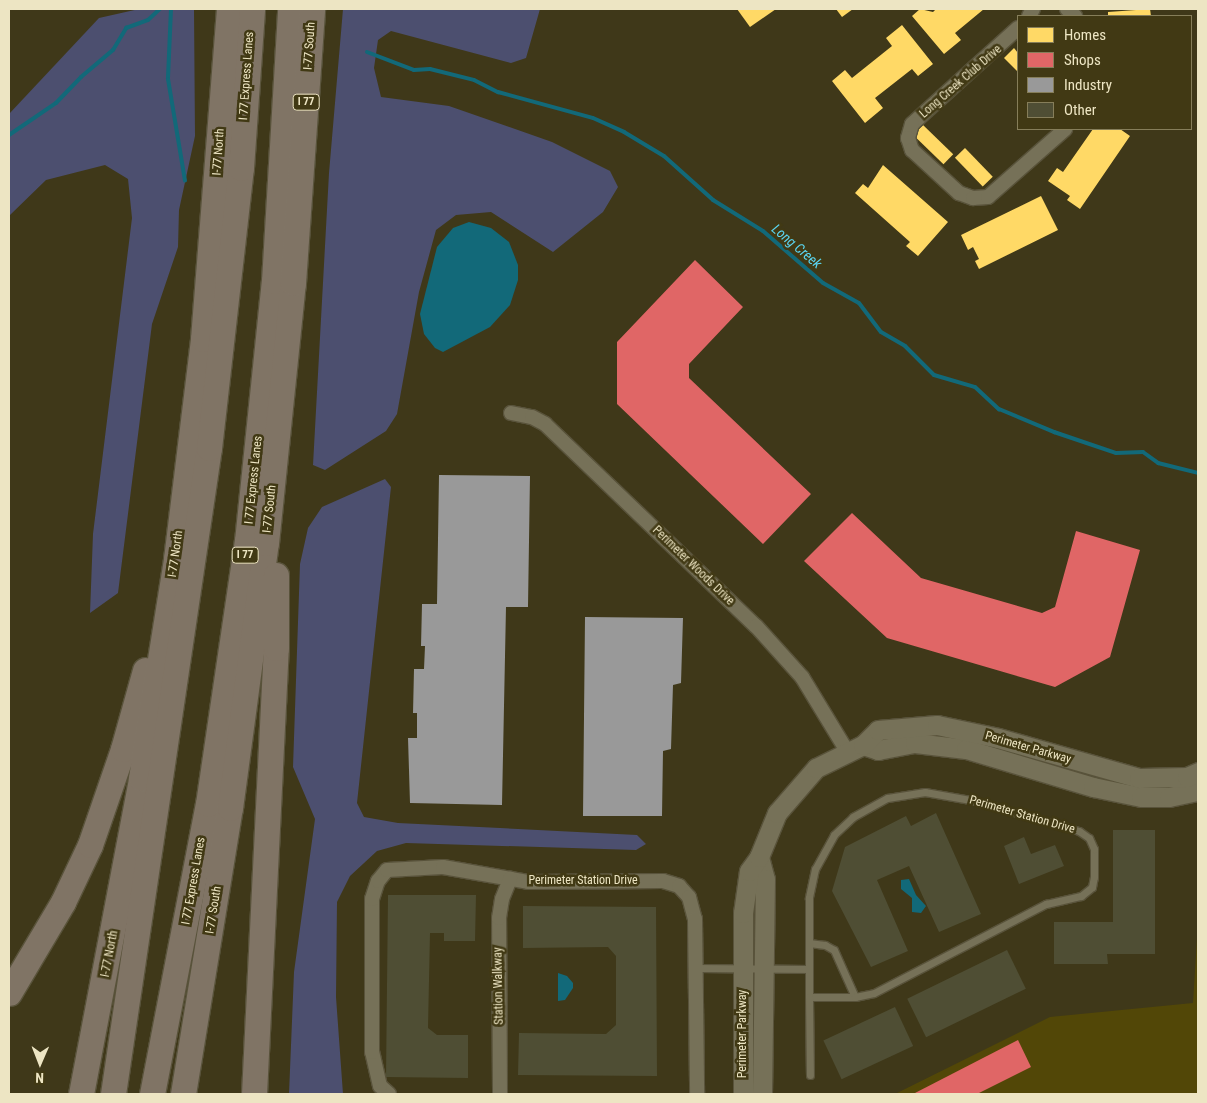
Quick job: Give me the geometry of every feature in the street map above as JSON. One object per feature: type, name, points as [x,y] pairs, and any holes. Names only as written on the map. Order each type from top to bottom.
[{"type":"highway","name":"I-77 North","points":[[82,1094],[135,814],[176,559],[203,339],[229,9]]},
{"type":"highway","name":"I 77 Express Lanes","points":[[113,1094],[209,448],[241,168],[252,9]]},
{"type":"highway","name":"I 77 Express Lanes","points":[[152,1094],[205,823],[244,561],[274,281],[290,9]]},
{"type":"highway","name":"I-77 South","points":[[183,1094],[242,730],[276,458],[293,283],[312,9]]},
{"type":"highway","points":[[254,1094],[276,648],[276,458]]},
{"type":"highway","points":[[9,993],[63,902],[98,823],[123,749],[176,559]]},
{"type":"street","name":"Long Creek Club Drive","points":[[1017,29],[912,124],[908,138],[912,150],[959,193],[973,198],[988,197],[1065,130]]},
{"type":"street","name":"Perimeter Woods Drive","points":[[511,413],[532,417],[545,424],[756,626],[802,677],[855,748]]},
{"type":"street","name":"Perimeter Parkway","points":[[743,1094],[744,968],[748,870],[758,857],[777,813],[794,790],[816,768],[855,748],[878,730],[937,724],[998,738],[1139,778],[1187,777],[1198,772]]},
{"type":"street","name":"Perimeter Parkway","points":[[855,748],[878,750],[914,743],[966,750],[1093,787],[1141,797],[1169,797],[1198,791]]},
{"type":"street","name":"Perimeter Parkway","points":[[758,857],[765,879],[762,1094]]},
{"type":"street","name":"Perimeter Station Drive","points":[[389,1094],[380,1086],[372,1052],[372,899],[378,881],[387,870],[442,867],[510,880],[662,881],[680,886],[689,896],[695,919],[698,968],[697,1094]]},
{"type":"street","name":"Station Walkway","points":[[500,1094],[499,918],[502,899],[510,880]]},
{"type":"lane","name":"Perimeter Station Drive","points":[[809,998],[855,997],[874,993],[1046,904],[1081,896],[1092,887],[1094,876],[1094,848],[1089,838],[1079,831],[951,794],[925,792],[887,798],[853,817],[834,835],[816,870],[809,898],[809,998],[810,1075]]},
{"type":"lane","points":[[809,943],[825,945],[834,950],[855,997]]},
{"type":"lane","points":[[698,968],[809,969]]},
{"type":"shaded area","points":[[139,9],[194,9],[195,136],[179,210],[178,247],[152,324],[118,593],[90,613],[93,534],[132,218],[128,179],[105,165],[46,180],[9,216],[9,114],[99,18]]},
{"type":"shaded area","points":[[343,9],[540,9],[526,58],[511,63],[391,31],[378,40],[374,68],[381,97],[449,106],[552,142],[610,171],[618,187],[603,212],[553,252],[491,212],[456,215],[436,230],[419,292],[397,414],[386,431],[325,470],[313,465],[329,173]]},
{"type":"shaded area","points":[[469,222],[491,228],[509,242],[518,265],[518,280],[510,305],[490,327],[443,352],[435,348],[424,334],[420,314],[437,247],[453,228]]},
{"type":"shaded area","points":[[385,479],[391,487],[357,803],[364,817],[398,823],[637,835],[646,844],[636,850],[406,843],[377,851],[350,876],[337,902],[336,997],[343,1094],[289,1094],[294,972],[315,819],[293,767],[300,564],[308,528],[322,507]]},
{"type":"shaded area","points":[[909,879],[916,895],[926,906],[921,913],[912,912],[912,898],[901,889],[901,880]]},
{"type":"shaded area","points":[[1198,922],[1198,1094],[895,1094],[1050,1017],[1193,1003]]},
{"type":"shaded area","points":[[558,973],[567,976],[573,983],[573,988],[565,1000],[558,1001]]},
{"type":"building: Homes","points":[[737,9],[776,9],[750,27]]},
{"type":"building: Homes","points":[[836,9],[853,9],[842,17]]},
{"type":"building: Homes","points":[[920,9],[933,12],[936,9],[984,9],[955,33],[961,40],[944,54],[912,16]]},
{"type":"building: Homes","points":[[1150,9],[1151,15],[1108,15],[1108,12]]},
{"type":"building: Homes","points":[[902,25],[933,64],[918,76],[912,69],[875,98],[883,108],[865,123],[832,81],[845,70],[852,78],[892,46],[886,38]]},
{"type":"building: Homes","points":[[1014,48],[1017,52],[1017,71],[1004,58]]},
{"type":"building: Homes","points":[[923,125],[953,154],[943,164],[913,135]]},
{"type":"building: Homes","points":[[1092,130],[1121,130],[1130,136],[1080,209],[1067,200],[1070,196],[1048,181],[1057,168],[1063,172]]},
{"type":"building: Homes","points":[[965,148],[993,177],[983,186],[955,158]]},
{"type":"building: Homes","points":[[883,165],[948,222],[918,256],[906,246],[910,242],[855,193],[863,184],[868,188]]},
{"type":"building: Homes","points":[[1041,196],[1058,230],[979,269],[975,261],[979,259],[973,247],[968,250],[961,235]]},
{"type":"building: Shops","points":[[695,260],[743,307],[689,364],[689,378],[811,494],[763,544],[617,404],[617,342]]},
{"type":"building: Shops","points":[[852,513],[921,578],[1042,613],[1055,607],[1076,531],[1140,550],[1110,657],[1055,687],[887,638],[804,561]]},
{"type":"building: Shops","points":[[1018,1040],[1031,1067],[977,1094],[915,1093]]},
{"type":"building: Industry","points":[[439,475],[530,476],[528,607],[506,607],[502,805],[410,803],[408,738],[417,738],[417,713],[413,713],[414,669],[424,669],[425,646],[421,646],[422,604],[437,604]]},
{"type":"building: Industry","points":[[585,617],[683,618],[681,683],[673,685],[671,749],[663,751],[662,816],[583,816]]},
{"type":"building: Other","points":[[936,813],[981,914],[939,932],[909,866],[877,880],[908,951],[871,967],[832,891],[845,847],[906,816],[911,826]]},
{"type":"building: Other","points":[[1113,830],[1155,830],[1155,954],[1107,954],[1108,964],[1054,964],[1054,922],[1113,922]]},
{"type":"building: Other","points":[[1024,837],[1031,854],[1055,845],[1064,866],[1019,884],[1004,846]]},
{"type":"building: Other","points":[[388,895],[476,895],[475,941],[444,941],[444,933],[430,933],[428,1028],[437,1035],[468,1035],[468,1078],[386,1077]]},
{"type":"building: Other","points":[[523,906],[656,907],[657,1076],[518,1075],[519,1033],[606,1034],[616,1025],[616,956],[608,947],[523,948]]},
{"type":"building: Other","points":[[1007,950],[1026,989],[926,1037],[907,999]]},
{"type":"building: Other","points":[[895,1007],[913,1046],[842,1079],[823,1040]]},
{"type":"waterway","points":[[9,135],[56,103],[81,77],[113,50],[126,28],[148,20],[160,9]]},
{"type":"waterway","points":[[171,9],[168,79],[185,181]]},
{"type":"waterway","name":"Long Creek","points":[[367,52],[414,70],[430,69],[474,80],[498,92],[593,118],[624,132],[664,156],[713,200],[763,231],[823,283],[859,303],[881,332],[905,346],[934,375],[975,387],[999,409],[1054,432],[1116,453],[1143,452],[1158,463],[1198,473]]}]
